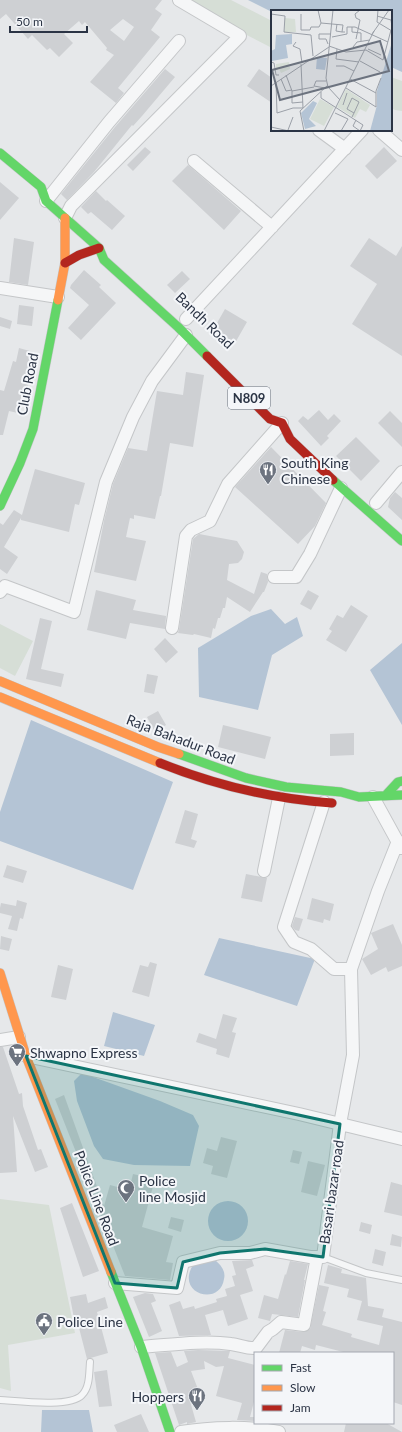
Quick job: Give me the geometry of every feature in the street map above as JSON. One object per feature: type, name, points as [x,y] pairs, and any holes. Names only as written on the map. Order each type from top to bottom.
[{"type":"main road","name":"Bandh Road","points":[[0,153],[41,187],[46,201]]},
{"type":"main road","name":"Bandh Road","points":[[34,198],[46,201],[99,248],[104,260],[186,323],[270,419],[293,428]]},
{"type":"main road","name":"Club Road","points":[[0,506],[20,463],[33,429],[65,263],[65,218]]},
{"type":"main road","name":"Bandh Road","points":[[99,248],[111,251]]},
{"type":"main road","points":[[65,263],[79,255],[99,248]]},
{"type":"main road","name":"N809","points":[[278,410],[282,423],[290,439],[342,488],[402,541]]},
{"type":"main road","name":"Raja Bahadur Road","points":[[0,681],[158,747],[238,776],[272,784],[341,792],[359,797],[402,795]]},
{"type":"main road","name":"Raja Bahadur Road","points":[[0,697],[156,762],[234,788],[278,798],[324,802],[343,803],[359,797]]},
{"type":"main road","points":[[386,795],[398,782],[402,781]]},
{"type":"main road","name":"Police Line Road","points":[[0,973],[26,1056],[141,1347],[170,1432]]},
{"type":"street","points":[[65,218],[71,206],[240,36],[179,0]]},
{"type":"street","points":[[46,201],[109,122],[179,42]]},
{"type":"street","points":[[320,131],[345,149]]},
{"type":"street","points":[[0,592],[5,586],[74,612],[106,482],[133,417],[186,323],[361,131]]},
{"type":"street","points":[[380,131],[402,150]]},
{"type":"street","points":[[194,161],[272,227]]},
{"type":"street","points":[[0,288],[58,297]]},
{"type":"street","points":[[172,628],[186,536],[191,530],[210,522],[228,484],[282,423]]},
{"type":"street","points":[[376,503],[402,472]]},
{"type":"street","points":[[274,577],[296,577],[310,554],[342,488]]},
{"type":"street","points":[[324,802],[284,927],[294,942],[311,949],[334,969],[351,969],[378,891],[400,845],[373,797]]},
{"type":"street","points":[[264,871],[278,798]]},
{"type":"street","name":"Basari bazar road","points":[[115,1283],[177,1288],[183,1262],[220,1253],[250,1253],[265,1249],[320,1257],[340,1124],[353,1055],[351,969]]},
{"type":"street","points":[[0,1040],[19,1036]]},
{"type":"street","points":[[26,1056],[291,1112],[402,1139]]},
{"type":"street","points":[[141,1347],[190,1343],[232,1344],[250,1349],[256,1348],[268,1332],[274,1329],[281,1322],[304,1325],[320,1257]]},
{"type":"street","points":[[181,1432],[214,1429],[262,1429],[279,1432]]},
{"type":"lane","points":[[320,1257],[366,1273],[402,1280]]},
{"type":"lane","points":[[0,1400],[44,1403],[77,1400],[83,1394],[88,1383],[90,1362]]},
{"type":"highlighted area","points":[[26,1056],[340,1124],[323,1257],[265,1249],[220,1253],[183,1262],[177,1288],[115,1283]]},
{"type":"shaded area","points":[[187,0],[231,0],[271,20],[271,47],[237,30]]},
{"type":"shaded area","points":[[392,77],[402,81],[402,111],[392,108]]},
{"type":"shaded area","points":[[0,624],[33,641],[15,676],[0,668]]},
{"type":"shaded area","points":[[0,1199],[49,1205],[75,1333],[8,1345],[11,1391],[0,1388]]},
{"type":"water","points":[[248,0],[402,0],[402,72],[392,67],[392,10],[271,10],[271,12]]},
{"type":"water","points":[[271,609],[285,624],[297,617],[303,636],[272,655],[258,710],[199,697],[198,648],[251,616]]},
{"type":"water","points":[[402,643],[402,725],[370,670]]},
{"type":"water","points":[[31,720],[173,782],[133,890],[0,841],[0,812]]},
{"type":"water","points":[[219,938],[315,959],[297,1006],[204,975]]},
{"type":"water","points":[[113,1012],[155,1025],[144,1056],[104,1046]]},
{"type":"water","points":[[82,1073],[160,1101],[193,1115],[199,1126],[190,1166],[134,1165],[103,1159],[94,1146],[77,1101],[74,1081]]},
{"type":"water","points":[[228,1201],[236,1203],[242,1207],[246,1213],[248,1221],[246,1229],[242,1235],[236,1239],[228,1241],[220,1239],[214,1235],[210,1229],[208,1221],[210,1213],[214,1207],[220,1203]]},
{"type":"water","points":[[215,1260],[224,1271],[224,1279],[221,1288],[215,1293],[208,1295],[194,1290],[190,1283],[189,1275],[193,1265]]},
{"type":"water","points":[[42,1410],[89,1410],[93,1432],[41,1432]]},
{"type":"building","points":[[0,0],[162,0],[155,9],[162,14],[151,30],[160,37],[118,88],[124,93],[116,103],[90,82],[114,55],[106,50],[107,48],[85,22],[82,25],[79,21],[64,34],[73,43],[59,57],[50,48],[47,50],[32,35],[28,39],[6,14],[0,19]],"holes":[[[123,19],[134,27],[124,41],[110,30]]]},
{"type":"building","points":[[165,69],[175,77],[142,116],[133,126],[132,125],[94,172],[67,200],[61,194],[115,127]]},
{"type":"building","points":[[259,69],[271,77],[271,102],[247,86]]},
{"type":"building","points":[[145,147],[151,152],[133,171],[127,165]]},
{"type":"building","points":[[384,147],[397,161],[377,179],[365,166]]},
{"type":"building","points":[[188,165],[241,211],[224,230],[172,181]]},
{"type":"building","points":[[0,182],[19,198],[0,220]]},
{"type":"building","points":[[96,191],[125,216],[112,230],[91,212],[88,214],[81,207]]},
{"type":"building","points":[[14,238],[34,242],[28,285],[9,282]]},
{"type":"building","points":[[369,238],[396,256],[402,246],[402,356],[352,324],[377,284],[350,266]]},
{"type":"building","points":[[84,270],[101,285],[99,287],[116,303],[81,340],[68,328],[89,305],[70,288]]},
{"type":"building","points":[[182,271],[190,279],[175,293],[167,285]]},
{"type":"building","points":[[19,305],[34,307],[32,326],[17,324]]},
{"type":"building","points":[[225,309],[247,322],[235,343],[213,330]]},
{"type":"building","points":[[0,317],[12,321],[10,329],[0,326]]},
{"type":"building","points":[[19,348],[37,353],[25,395],[23,394],[18,413],[9,411],[3,435],[0,435],[0,390],[4,391],[13,361],[16,362]]},
{"type":"building","points":[[186,372],[204,375],[193,447],[170,443],[161,496],[155,519],[134,515],[134,519],[130,518],[126,537],[146,541],[136,581],[94,572],[113,484],[128,448],[147,451],[157,391],[183,395]]},
{"type":"building","points":[[319,410],[328,420],[334,414],[341,421],[327,436],[329,438],[321,446],[298,421],[303,416],[308,420]]},
{"type":"building","points":[[390,411],[402,423],[402,447],[378,423]]},
{"type":"building","points":[[356,437],[380,461],[361,481],[336,456]]},
{"type":"building","points":[[271,447],[326,503],[315,526],[298,544],[235,487]]},
{"type":"building","points":[[35,469],[85,483],[79,505],[75,504],[69,532],[21,520],[21,518],[4,547],[18,557],[7,574],[0,569],[0,523],[3,525],[14,510],[22,515]]},
{"type":"building","points":[[395,492],[402,498],[402,520],[388,507],[390,498]]},
{"type":"building","points":[[199,534],[237,541],[244,552],[242,559],[238,563],[229,564],[227,580],[254,594],[261,572],[267,574],[268,582],[264,592],[250,612],[227,597],[225,608],[223,608],[220,618],[218,618],[215,629],[213,628],[211,638],[194,634],[178,633],[193,539]]},
{"type":"building","points":[[96,590],[136,600],[133,610],[166,616],[165,629],[130,623],[126,639],[87,630]]},
{"type":"building","points":[[308,590],[319,596],[311,610],[300,604]]},
{"type":"building","points":[[351,605],[368,616],[346,652],[326,640],[332,631],[329,629],[337,615],[343,618]]},
{"type":"building","points":[[40,618],[52,621],[41,669],[64,674],[61,687],[26,679]]},
{"type":"building","points":[[165,638],[178,652],[166,663],[154,649]]},
{"type":"building","points":[[147,674],[158,676],[154,694],[144,692]]},
{"type":"building","points":[[158,711],[166,725],[155,732],[147,717]]},
{"type":"building","points":[[223,725],[271,737],[265,759],[218,747]]},
{"type":"building","points":[[354,733],[354,755],[330,756],[330,734]]},
{"type":"building","points":[[185,810],[198,814],[191,839],[197,841],[194,848],[175,843]]},
{"type":"building","points":[[7,865],[27,871],[23,883],[3,877]]},
{"type":"building","points":[[246,874],[267,878],[262,902],[241,898]]},
{"type":"building","points":[[312,898],[334,904],[330,921],[324,919],[323,923],[307,919]]},
{"type":"building","points":[[17,900],[27,903],[23,919],[20,918],[17,931],[8,929],[12,916],[0,913],[0,908],[1,903],[16,906]]},
{"type":"building","points":[[295,917],[303,919],[299,931],[295,930],[292,926]]},
{"type":"building","points":[[393,924],[402,945],[402,966],[388,972],[386,967],[371,975],[362,959],[378,949],[371,933]]},
{"type":"building","points":[[1,936],[12,939],[9,951],[0,949]]},
{"type":"building","points":[[150,962],[157,964],[149,997],[132,992],[140,965],[148,967]]},
{"type":"building","points":[[58,965],[73,969],[66,1000],[51,997]]},
{"type":"building","points":[[223,1014],[237,1018],[232,1032],[236,1033],[229,1058],[216,1054],[217,1049],[196,1042],[199,1033],[216,1039]]},
{"type":"building","points":[[0,1047],[3,1047],[19,1094],[22,1093],[23,1106],[38,1150],[41,1149],[48,1167],[35,1172],[13,1116],[17,1172],[0,1173]]},
{"type":"building","points":[[64,1095],[104,1206],[110,1185],[129,1190],[133,1174],[155,1179],[142,1227],[173,1236],[166,1262],[173,1263],[170,1280],[125,1276],[55,1099]]},
{"type":"building","points":[[221,1137],[237,1141],[227,1178],[211,1174],[213,1166],[203,1163],[207,1148],[217,1151]]},
{"type":"building","points":[[293,1150],[302,1152],[299,1164],[290,1162]]},
{"type":"building","points":[[308,1161],[325,1165],[317,1196],[301,1192]]},
{"type":"building","points":[[391,1182],[402,1185],[402,1216],[384,1212]]},
{"type":"building","points":[[72,1203],[99,1271],[83,1277],[60,1208]]},
{"type":"building","points":[[171,1217],[184,1220],[181,1232],[168,1228]]},
{"type":"building","points":[[361,1222],[372,1225],[370,1234],[359,1231]]},
{"type":"building","points":[[392,1234],[402,1237],[401,1247],[390,1245]]},
{"type":"building","points":[[375,1249],[386,1252],[383,1266],[372,1263]]},
{"type":"building","points":[[252,1260],[254,1266],[246,1269],[253,1291],[240,1295],[248,1319],[228,1326],[223,1310],[205,1315],[211,1335],[179,1336],[169,1305],[180,1301],[183,1309],[194,1306],[195,1309],[217,1302],[216,1299],[227,1296],[225,1289],[235,1286],[232,1276],[236,1275],[232,1261]]},
{"type":"building","points":[[290,1261],[308,1264],[298,1317],[272,1314],[270,1321],[258,1318],[264,1295],[278,1299]]},
{"type":"building","points":[[328,1265],[342,1269],[341,1273],[366,1278],[368,1306],[384,1309],[382,1317],[402,1322],[402,1405],[394,1402],[394,1352],[343,1352],[316,1345],[315,1350],[302,1346],[300,1352],[279,1352],[285,1330],[303,1332],[310,1329],[319,1285],[329,1287],[323,1311],[326,1312],[322,1325],[352,1334],[351,1337],[379,1345],[383,1326],[357,1320],[362,1301],[347,1297],[349,1289],[324,1283]]},
{"type":"building","points":[[145,1293],[153,1294],[156,1301],[151,1303],[162,1331],[149,1337],[133,1297]]},
{"type":"building","points":[[86,1294],[88,1303],[105,1297],[108,1308],[97,1312],[108,1353],[87,1359],[78,1324],[75,1324],[70,1297]]},
{"type":"building","points":[[184,1351],[230,1351],[228,1358],[254,1365],[254,1402],[250,1417],[254,1417],[254,1421],[237,1420],[242,1403],[216,1396],[224,1366],[216,1367],[204,1361],[205,1369],[191,1371],[201,1397],[190,1401],[196,1422],[187,1424],[187,1422],[179,1425],[155,1353],[171,1352],[177,1367],[188,1362]]},
{"type":"building","points":[[107,1370],[112,1406],[99,1407],[94,1372]]},
{"type":"building","points":[[141,1414],[149,1432],[117,1432],[114,1425]]},
{"type":"building","points":[[346,1424],[388,1424],[402,1432],[344,1432]]},
{"type":"traffic: fast","points":[[0,153],[41,187],[46,201],[99,248],[104,260],[178,327],[207,356]]},
{"type":"traffic: fast","points":[[0,506],[20,463],[33,429],[58,300]]},
{"type":"traffic: fast","points":[[333,480],[402,541]]},
{"type":"traffic: fast","points":[[179,754],[246,778],[286,787],[341,792],[359,797],[402,795]]},
{"type":"traffic: fast","points":[[386,795],[398,782],[402,781]]},
{"type":"traffic: fast","points":[[111,1272],[141,1347],[170,1432]]},
{"type":"traffic: slow","points":[[58,300],[65,263],[65,218]]},
{"type":"traffic: slow","points":[[0,681],[158,747],[179,754]]},
{"type":"traffic: slow","points":[[0,697],[160,763]]},
{"type":"traffic: slow","points":[[0,973],[26,1056],[111,1272]]},
{"type":"traffic: jam","points":[[65,263],[79,255],[99,248]]},
{"type":"traffic: jam","points":[[207,356],[270,419],[282,423],[290,439],[333,480]]},
{"type":"traffic: jam","points":[[160,763],[202,778],[244,790],[288,798],[332,803]]},
{"type":"place","name":"South King Chinese","points":[[268,485]]},
{"type":"place","name":"Shwapno Express","points":[[17,1067]]},
{"type":"place","name":"Police line Mosjid","points":[[126,1203]]},
{"type":"place","name":"Police Line","points":[[44,1336]]},
{"type":"place","name":"Hoppers","points":[[197,1411]]}]
